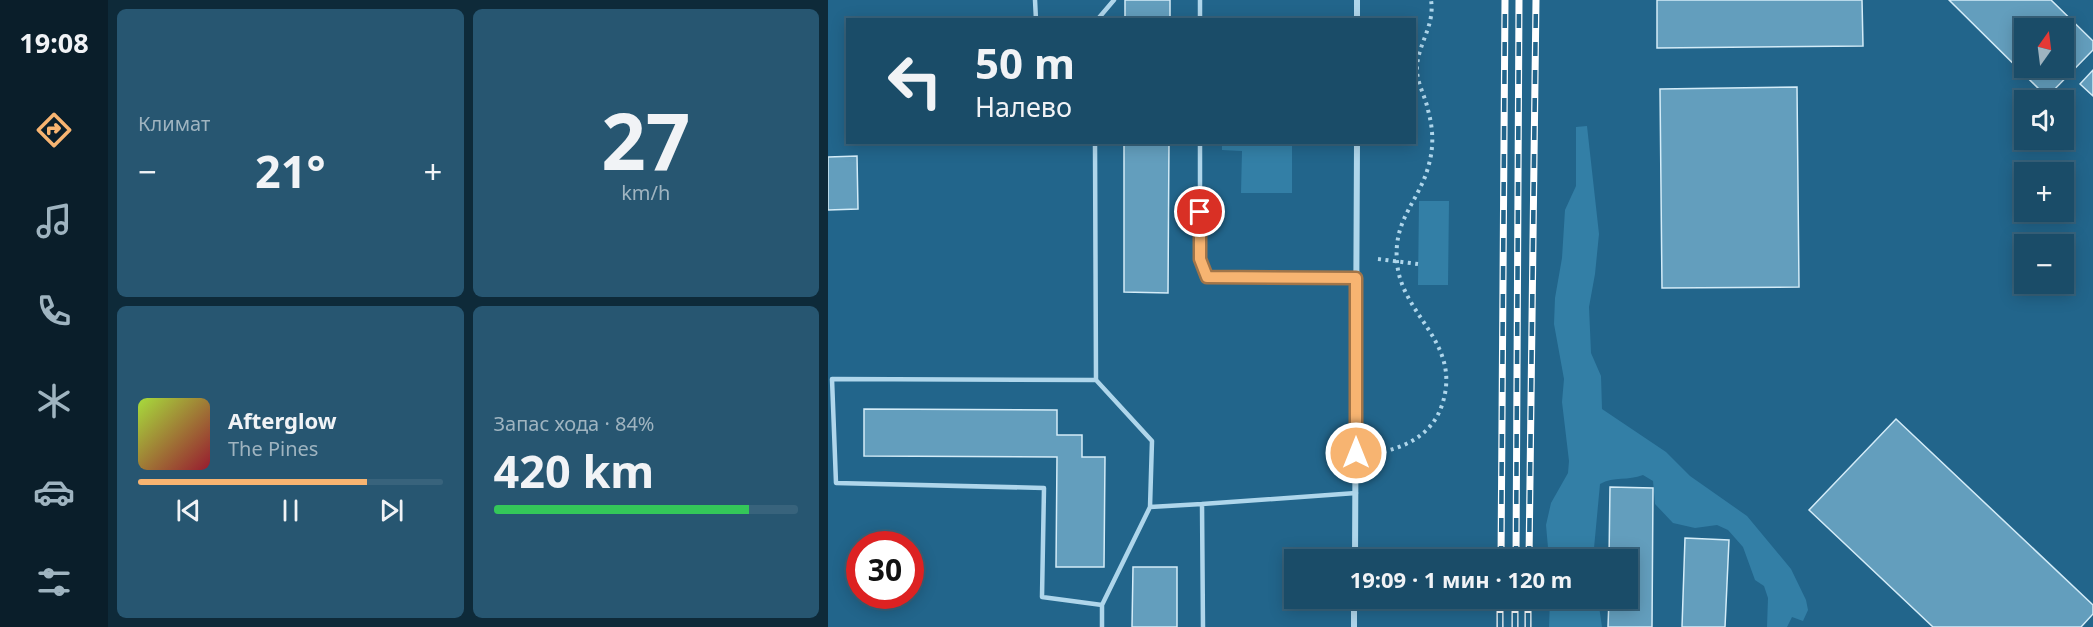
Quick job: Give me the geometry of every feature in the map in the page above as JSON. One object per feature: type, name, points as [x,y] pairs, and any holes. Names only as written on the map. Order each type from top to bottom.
[{"type":"street","points":[[1357,0],[1357,18]]},
{"type":"street","points":[[1355,549],[1357,144]]},
{"type":"street","points":[[1354,609],[1354,627]]},
{"type":"lane","points":[[1035,0],[1036,18]]},
{"type":"lane","points":[[1099,18],[1114,0]]},
{"type":"lane","points":[[1200,0],[1200,18]]},
{"type":"lane","points":[[1095,144],[1096,380],[1152,441],[1150,507],[1102,604],[1102,627]]},
{"type":"lane","points":[[1200,144],[1200,259],[1207,277],[1356,278]]},
{"type":"lane","points":[[1096,380],[830,379],[836,483],[1044,488],[1042,597],[1102,604]]},
{"type":"lane","points":[[1150,507],[1356,493]]},
{"type":"lane","points":[[1202,504],[1203,627]]},
{"type":"path","points":[[1376,453],[1400,448],[1427,429],[1434,421],[1442,404],[1446,382],[1437,339],[1407,298],[1401,284],[1397,261],[1403,217],[1428,168],[1432,150],[1432,129],[1417,66],[1432,22],[1431,0]]},
{"type":"path","points":[[1378,259],[1418,264]]},
{"type":"shaded area","points":[[1587,126],[1599,234],[1589,307],[1591,353],[1601,376],[1602,409],[1666,452],[1690,476],[1747,516],[1791,569],[1806,600],[1808,610],[1803,621],[1792,617],[1787,627],[1767,627],[1768,598],[1764,586],[1755,580],[1743,547],[1728,530],[1717,525],[1695,528],[1673,523],[1655,504],[1653,481],[1643,475],[1600,484],[1594,549],[1548,549],[1546,525],[1551,503],[1568,473],[1569,461],[1562,402],[1564,379],[1554,324],[1565,210],[1576,186],[1576,127]]},
{"type":"shaded area","points":[[1222,144],[1292,144],[1292,193],[1241,193],[1242,151],[1222,150]]},
{"type":"shaded area","points":[[1419,201],[1449,201],[1448,285],[1418,285]]},
{"type":"shaded area","points":[[1550,609],[1599,609],[1602,627],[1549,627]]},
{"type":"building","points":[[1125,0],[1170,0],[1170,18],[1125,18]]},
{"type":"building","points":[[1657,0],[1862,0],[1863,46],[1657,48]]},
{"type":"building","points":[[1949,0],[2051,0],[2069,18],[2014,18],[2014,64]]},
{"type":"building","points":[[2074,22],[2093,41],[2093,50],[2074,69]]},
{"type":"building","points":[[2093,70],[2093,96],[2080,84]]},
{"type":"building","points":[[2028,78],[2066,78],[2054,90],[2040,90]]},
{"type":"building","points":[[1797,87],[1799,287],[1662,288],[1660,89]]},
{"type":"building","points":[[1124,144],[1169,144],[1168,293],[1124,292]]},
{"type":"building","points":[[857,156],[858,209],[828,210],[828,157]]},
{"type":"building","points":[[864,409],[1057,410],[1057,435],[1082,435],[1082,457],[1105,457],[1104,567],[1056,567],[1057,457],[864,456]]},
{"type":"building","points":[[1896,419],[2093,605],[2093,614],[2081,627],[1933,627],[1809,510]]},
{"type":"building","points":[[1610,487],[1653,488],[1652,627],[1608,627],[1609,609],[1638,609],[1638,549],[1609,549]]},
{"type":"building","points":[[1685,538],[1729,540],[1725,627],[1682,627]]},
{"type":"building","points":[[1133,567],[1177,567],[1177,627],[1132,627]]},
{"type":"railway","points":[[1501,549],[1505,0]]},
{"type":"railway","points":[[1516,549],[1519,0]]},
{"type":"railway","points":[[1529,549],[1536,0]]},
{"type":"railway","points":[[1500,609],[1500,627]]},
{"type":"railway","points":[[1515,609],[1515,627]]},
{"type":"railway","points":[[1528,609],[1528,627]]},
{"type":"route","points":[[1200,212],[1200,259],[1207,277],[1356,278],[1356,453]]}]
